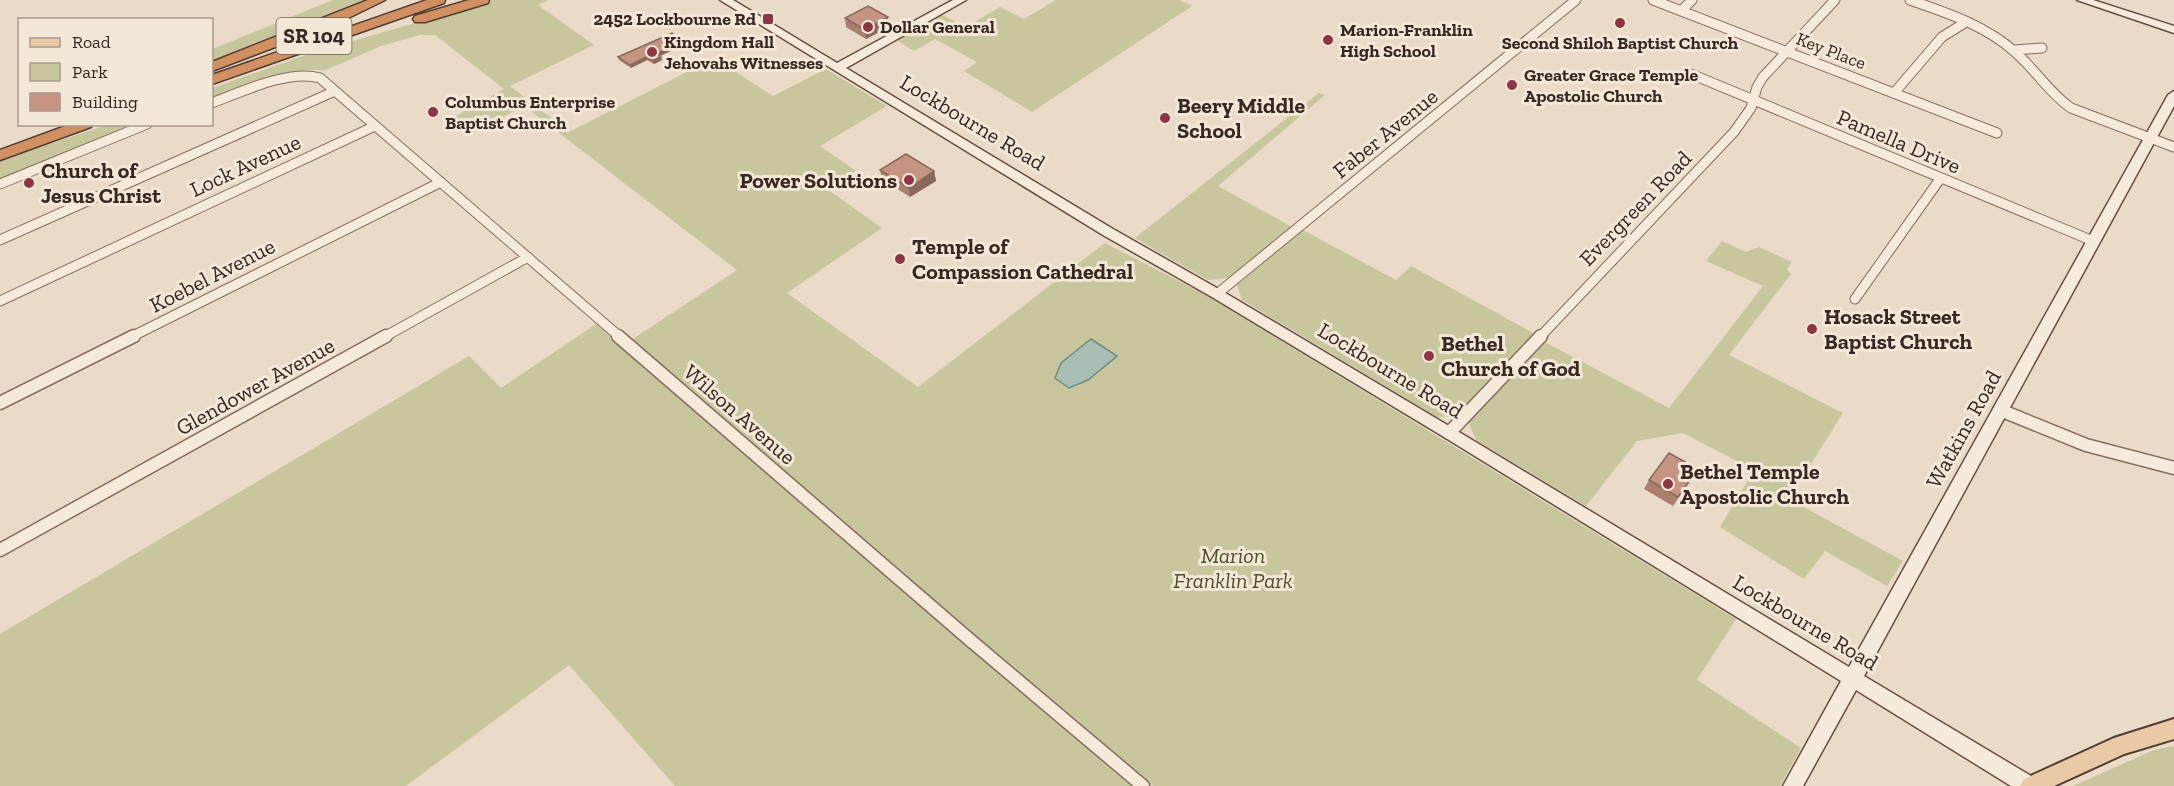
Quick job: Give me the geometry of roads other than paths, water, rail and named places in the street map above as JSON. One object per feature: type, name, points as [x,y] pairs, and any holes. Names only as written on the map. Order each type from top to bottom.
[{"type":"highway","points":[[213,69],[379,0]]},
{"type":"highway","name":"SR 104","points":[[213,69],[416,0]]},
{"type":"highway","name":"SR 104","points":[[213,80],[439,0]]},
{"type":"highway","points":[[254,65],[286,58],[483,0]]},
{"type":"highway","points":[[0,145],[52,126]]},
{"type":"highway","points":[[0,155],[80,126]]},
{"type":"main road","name":"Lockbourne Road","points":[[724,0],[1115,236],[1217,294],[1449,433],[2030,786]]},
{"type":"main road","points":[[837,68],[961,0]]},
{"type":"main road","points":[[2082,0],[2174,30]]},
{"type":"main road","name":"Watkins Road","points":[[1792,786],[2174,95]]},
{"type":"main road","points":[[2030,786],[2121,745],[2174,729]]},
{"type":"street","name":"Faber Avenue","points":[[1217,294],[1576,0]]},
{"type":"street","name":"Key Place","points":[[1653,0],[1997,133]]},
{"type":"street","points":[[1681,11],[1692,0]]},
{"type":"street","name":"Evergreen Road","points":[[1449,433],[1734,132],[1745,118],[1756,87],[1763,77],[1835,0]]},
{"type":"street","points":[[1910,0],[1966,22],[2014,50],[2056,96],[2071,108],[2174,147]]},
{"type":"street","points":[[1894,93],[1942,37],[1966,22]]},
{"type":"street","points":[[2014,50],[2042,48]]},
{"type":"street","name":"Pamella Drive","points":[[1691,74],[2093,241]]},
{"type":"street","name":"Wilson Avenue","points":[[213,103],[295,76],[317,75],[962,633],[1143,786]]},
{"type":"street","points":[[0,240],[335,91]]},
{"type":"street","points":[[0,184],[142,126]]},
{"type":"street","name":"Lock Avenue","points":[[0,301],[375,126]]},
{"type":"street","points":[[1855,298],[1940,179]]},
{"type":"street","name":"Koebel Avenue","points":[[0,403],[441,182]]},
{"type":"street","name":"Glendower Avenue","points":[[0,550],[528,257]]},
{"type":"street","points":[[2000,410],[2081,445],[2174,468]]},
{"type":"place","name":"2452 Lockbourne Rd","points":[[768,19]]},
{"type":"place","name":"Second Shiloh Baptist Church","points":[[1620,23]]},
{"type":"place","name":"Dollar General","points":[[868,27]]},
{"type":"place","name":"Marion-Franklin High School","points":[[1328,40]]},
{"type":"place","name":"Kingdom Hall Jehovahs Witnesses","points":[[652,52]]},
{"type":"place","name":"Greater Grace Temple Apostolic Church","points":[[1512,85]]},
{"type":"place","name":"Columbus Enterprise Baptist Church","points":[[433,112]]},
{"type":"place","name":"Beery Middle School","points":[[1165,118]]},
{"type":"place","name":"Power Solutions","points":[[909,180]]},
{"type":"place","name":"Church of Jesus Christ","points":[[29,183]]},
{"type":"place","name":"Temple of Compassion Cathedral","points":[[900,259]]},
{"type":"place","name":"Hosack Street Baptist Church","points":[[1812,329]]},
{"type":"place","name":"Bethel Church of God","points":[[1429,356]]},
{"type":"place","name":"Bethel Temple Apostolic Church","points":[[1668,484]]},
{"type":"park label","name":"Marion Franklin Park","points":[[1233,568]]}]
